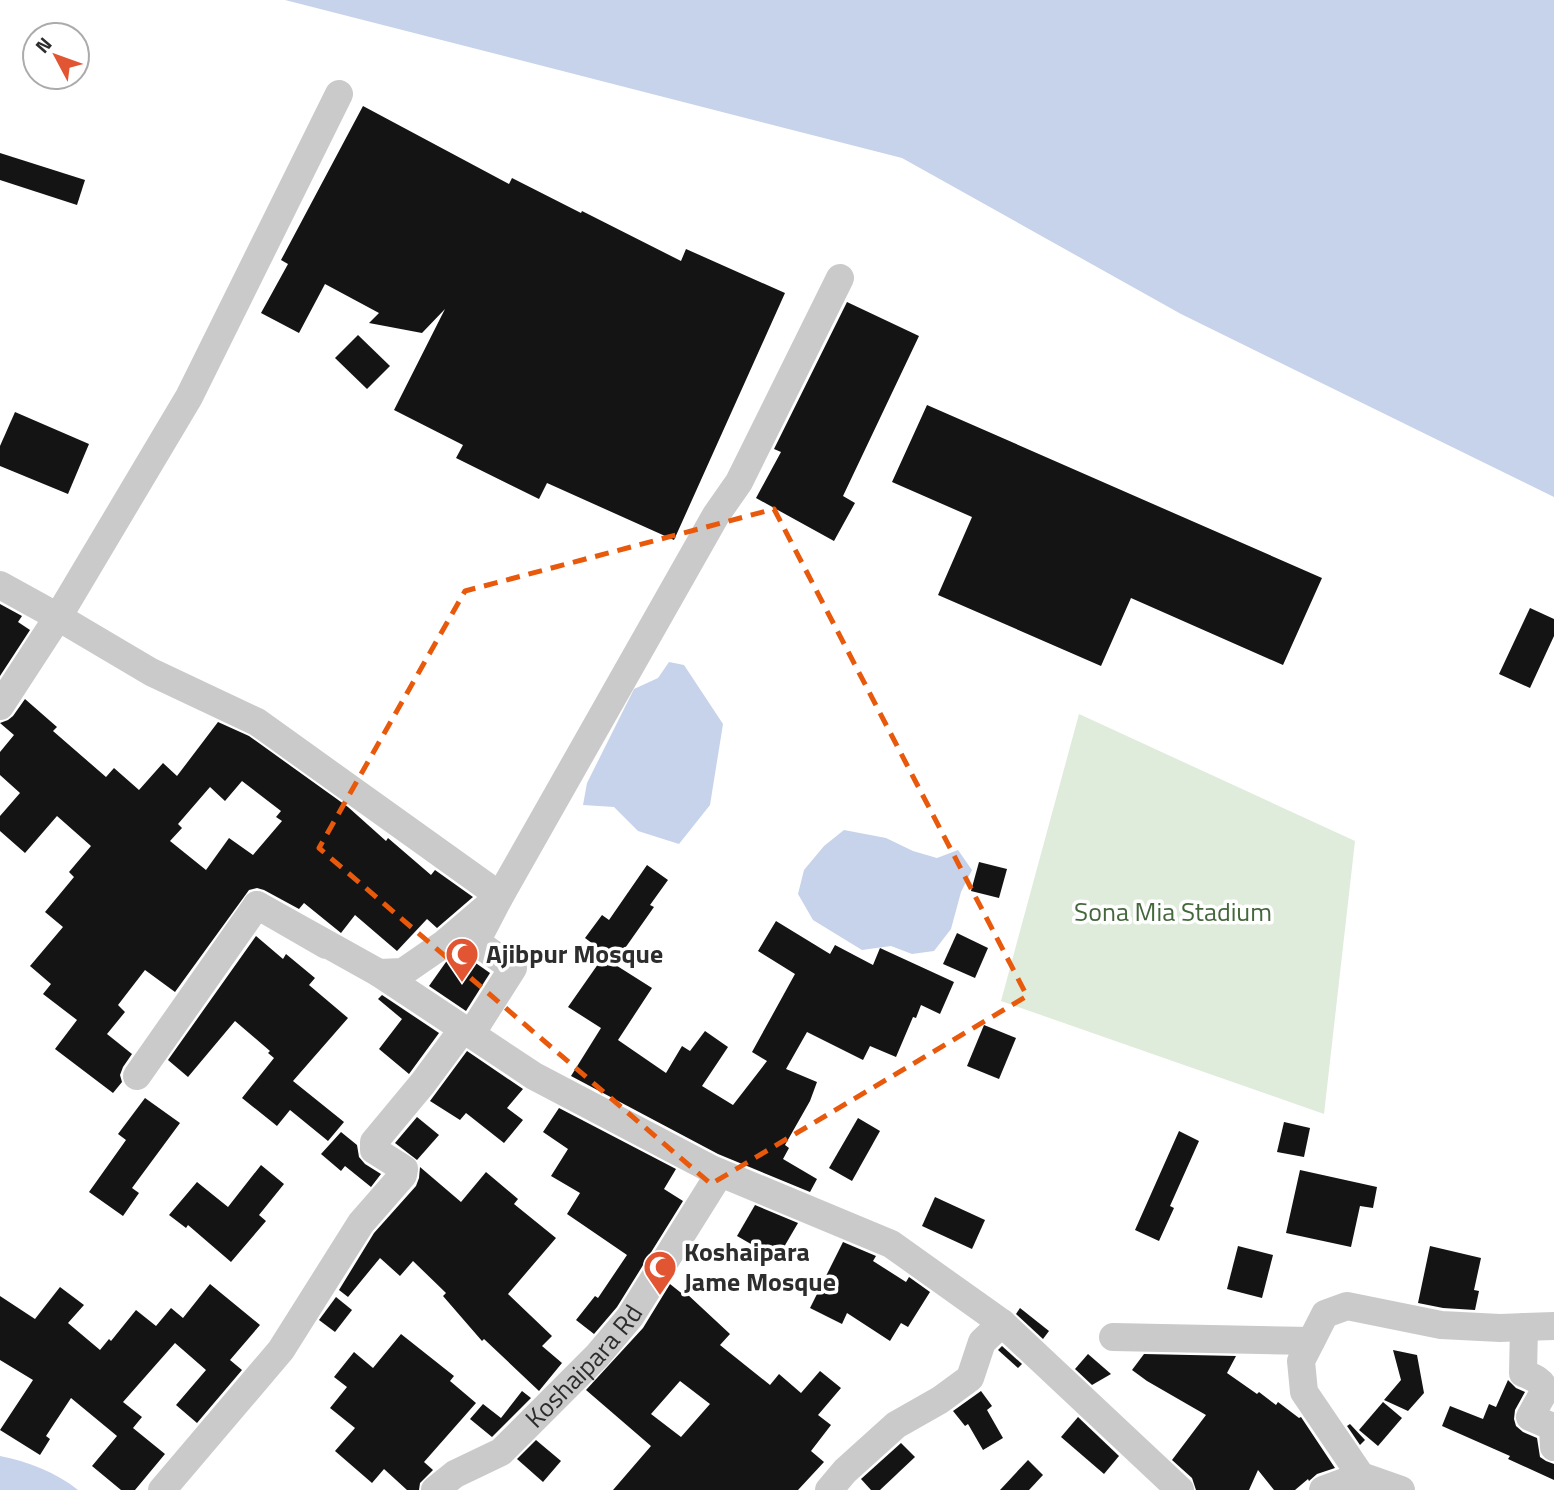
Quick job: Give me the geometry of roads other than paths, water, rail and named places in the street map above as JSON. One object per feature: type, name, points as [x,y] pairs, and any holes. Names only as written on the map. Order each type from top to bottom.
[{"type":"street","points":[[0,706],[58,617],[189,397],[339,94]]},
{"type":"street","points":[[162,1490],[281,1350],[361,1223],[403,1175],[404,1169],[400,1165],[374,1150],[374,1142],[467,1031],[513,968],[476,942],[716,514],[739,482],[841,278]]},
{"type":"street","points":[[0,585],[151,672],[257,722],[500,896]]},
{"type":"street","points":[[379,973],[403,972],[445,943],[500,896]]},
{"type":"street","points":[[136,1076],[257,905],[379,973],[534,1076],[720,1173],[891,1244],[1002,1323],[1180,1490]]},
{"type":"street","name":"Koshaipara Rd","points":[[435,1490],[454,1474],[501,1452],[597,1356],[630,1317],[720,1173]]},
{"type":"street","points":[[1401,1490],[1360,1476],[1304,1392],[1301,1361],[1325,1314],[1348,1306],[1441,1325],[1554,1326]]},
{"type":"street","points":[[829,1490],[845,1471],[896,1425],[940,1400],[970,1378],[982,1342],[1002,1323]]},
{"type":"street","points":[[1524,1327],[1523,1373],[1537,1379],[1545,1390],[1530,1417],[1553,1427],[1554,1447]]},
{"type":"street","points":[[1113,1337],[1311,1341]]},
{"type":"street","points":[[1323,1490],[1360,1476]]},
{"type":"water","points":[[285,0],[1554,0],[1554,497],[1181,314],[902,158]]},
{"type":"water","points":[[669,662],[684,665],[723,724],[710,805],[679,844],[638,831],[614,807],[583,805],[587,783],[634,689],[658,678]]},
{"type":"water","points":[[844,830],[886,838],[913,851],[937,858],[958,850],[972,870],[961,892],[951,929],[934,951],[912,954],[891,946],[862,950],[813,920],[798,894],[804,870],[824,846]]},
{"type":"water","points":[[0,1456],[41,1468],[78,1490],[0,1490]]},
{"type":"place","name":"Ajibpur Mosque","points":[[462,984]]},
{"type":"place","name":"Koshaipara Jame Mosque","points":[[660,1297]]},
{"type":"park label","name":"Sona Mia Stadium","points":[[1173,912]]}]
